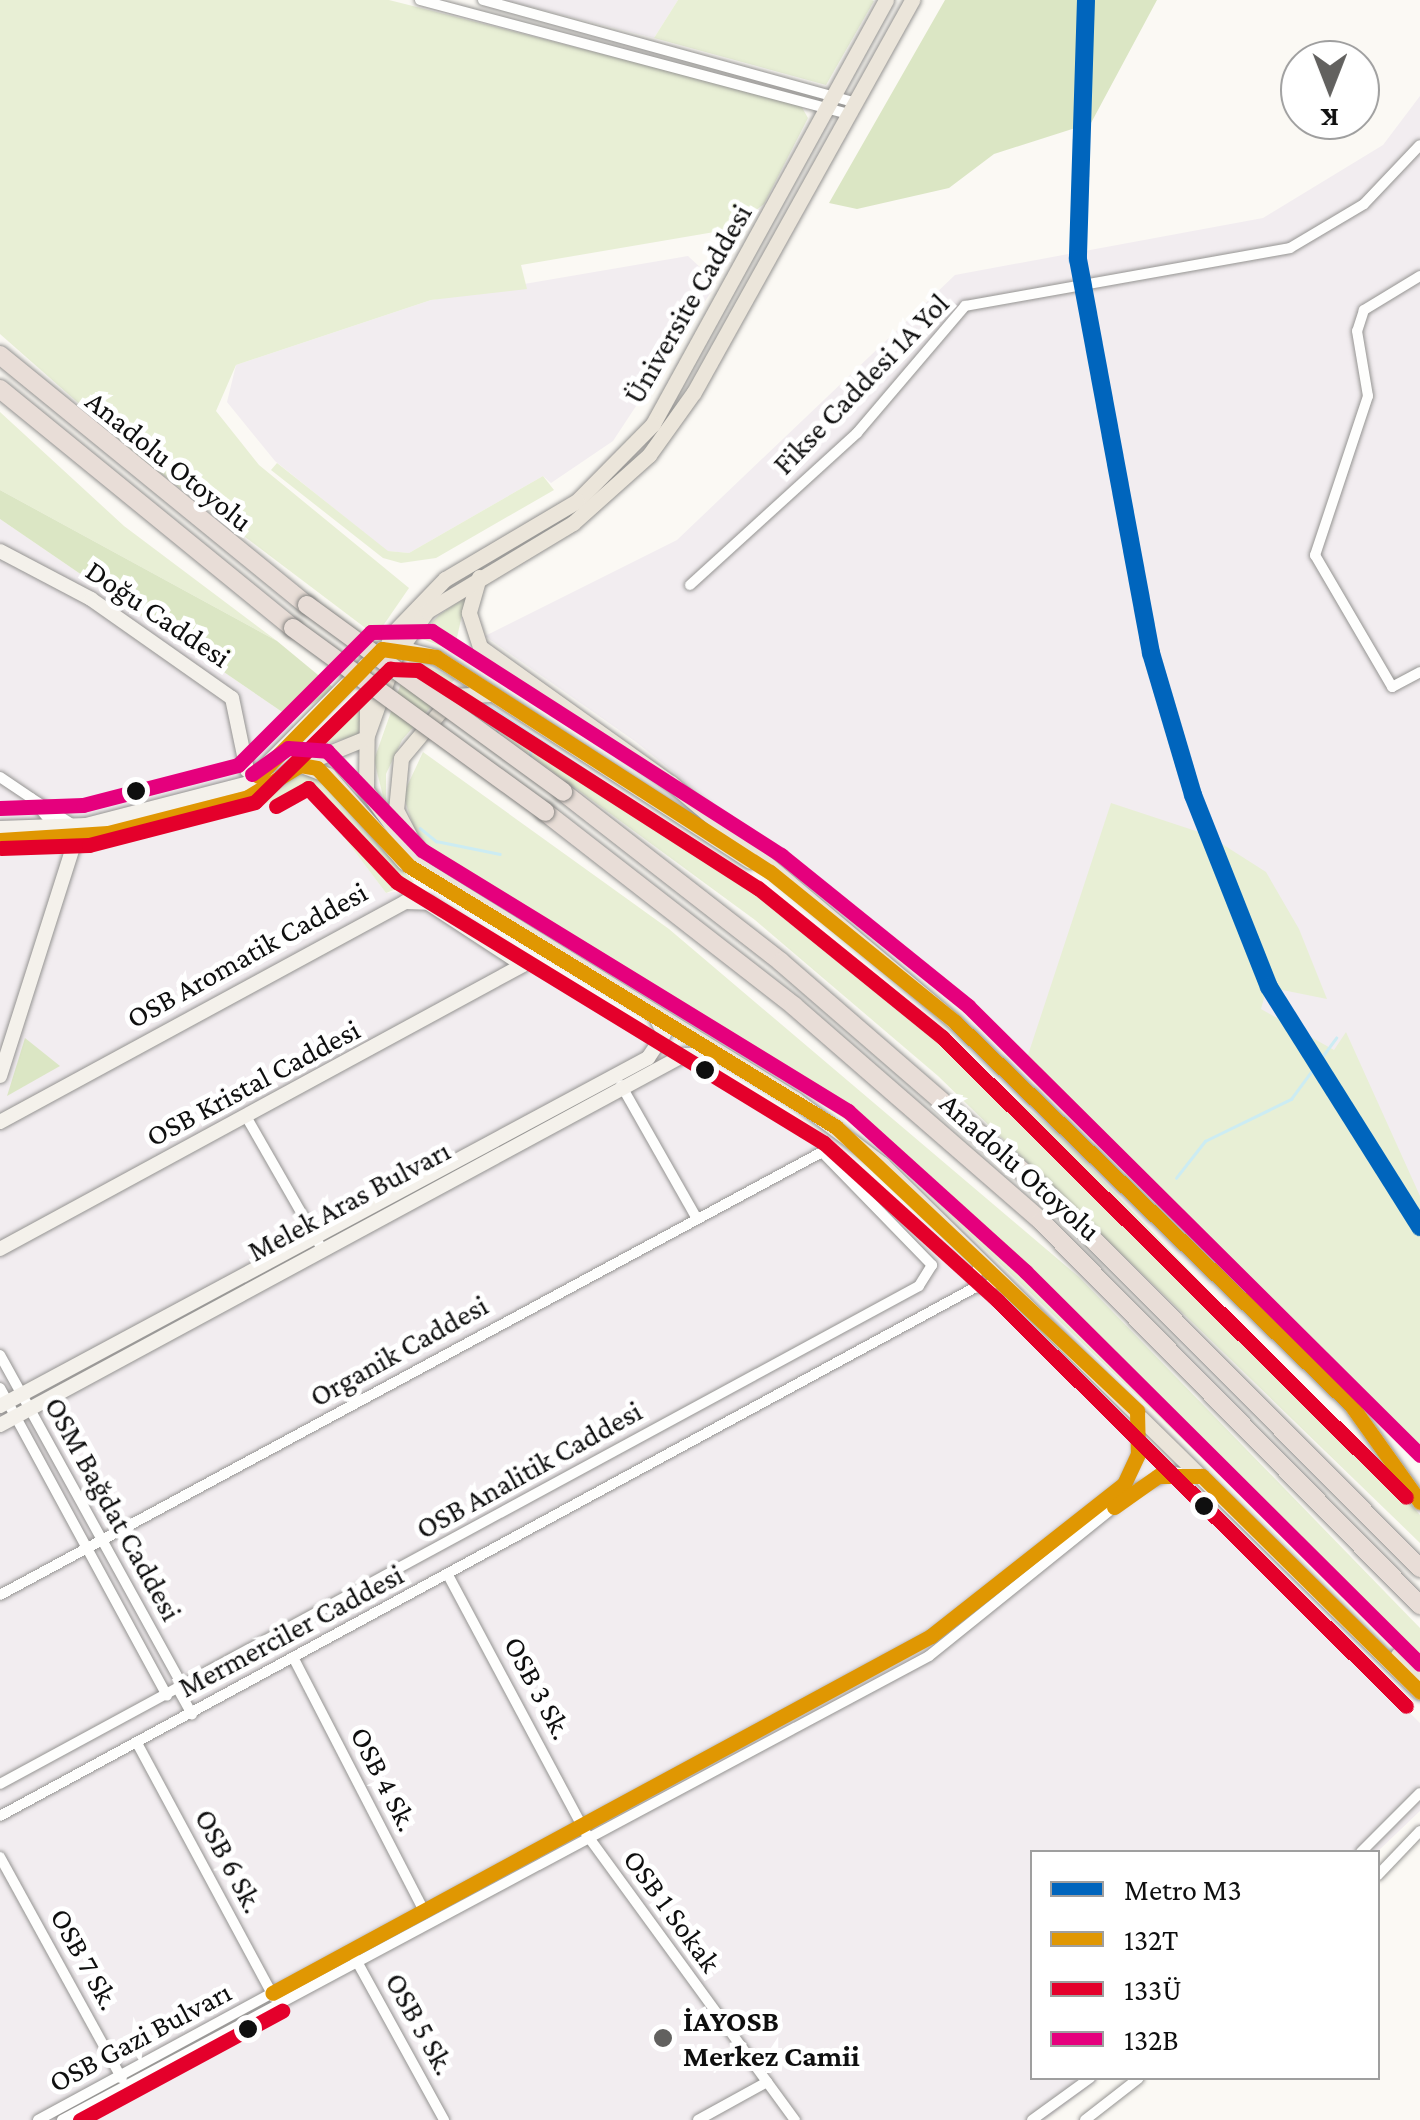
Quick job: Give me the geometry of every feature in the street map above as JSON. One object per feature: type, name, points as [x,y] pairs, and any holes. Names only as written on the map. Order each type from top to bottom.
[{"type":"highway","name":"Anadolu Otoyolu","points":[[0,354],[307,606],[563,792],[781,962],[1040,1186],[1420,1568]]},
{"type":"highway","name":"Anadolu Otoyolu","points":[[0,389],[293,628],[545,812],[794,1006],[1041,1221],[1420,1605]]},
{"type":"main road","name":"Üniversite Caddesi","points":[[886,0],[680,382],[638,442],[577,502],[427,594],[382,649],[366,738],[366,790],[381,820],[448,884],[836,1127],[1010,1285],[1344,1612]]},
{"type":"main road","name":"Üniversite Caddesi","points":[[366,738],[400,646],[427,611],[573,524],[657,444],[912,0]]},
{"type":"main road","points":[[479,577],[468,613],[480,647],[671,783],[770,872],[955,1022],[1350,1405],[1420,1484]]},
{"type":"main road","points":[[382,649],[400,646],[424,650],[770,872]]},
{"type":"main road","points":[[448,884],[399,824],[397,771],[453,696],[497,696]]},
{"type":"main road","points":[[300,765],[366,738]]},
{"type":"main road","points":[[300,765],[328,775],[388,848],[448,884]]},
{"type":"main road","points":[[1350,1405],[1420,1502]]},
{"type":"main road","points":[[1344,1612],[1420,1674]]},
{"type":"main road","points":[[1344,1612],[1420,1692]]},
{"type":"street","points":[[420,0],[832,100]]},
{"type":"street","points":[[483,0],[850,107]]},
{"type":"street","name":"Fikse Caddesi 1A Yol","points":[[690,585],[857,433],[965,306],[1290,248],[1364,204],[1420,145]]},
{"type":"street","points":[[1420,276],[1364,310],[1356,330],[1368,396],[1315,556],[1392,688],[1420,672]]},
{"type":"street","name":"Doğu Caddesi","points":[[0,551],[90,599],[225,692],[242,714],[244,752],[238,793]]},
{"type":"street","points":[[238,793],[382,649]]},
{"type":"street","name":"Doğu Caddesi","points":[[244,752],[257,776]]},
{"type":"street","points":[[0,840],[69,833],[238,793],[300,765]]},
{"type":"street","points":[[0,776],[69,833]]},
{"type":"street","points":[[31,798],[69,833]]},
{"type":"street","points":[[0,828],[69,833]]},
{"type":"street","points":[[0,1076],[6,1041],[66,879],[69,833]]},
{"type":"street","name":"OSB Aromatik Caddesi","points":[[0,1122],[404,902],[428,903],[521,961]]},
{"type":"street","name":"OSB Kristal Caddesi","points":[[0,1249],[520,973],[521,961]]},
{"type":"street","points":[[619,1082],[662,1043],[653,1010]]},
{"type":"street","points":[[7,1398],[619,1082],[701,1050],[731,1058]]},
{"type":"street","points":[[619,1082],[697,1219]]},
{"type":"street","points":[[246,1118],[317,1241]]},
{"type":"street","name":"Organik Caddesi","points":[[0,1595],[822,1152]]},
{"type":"street","name":"OSB Analitik Caddesi","points":[[0,1784],[927,1280],[928,1256],[822,1152]]},
{"type":"street","name":"Melek Aras Bulvarı","points":[[0,1425],[317,1241]]},
{"type":"street","points":[[971,1248],[980,1266],[974,1288]]},
{"type":"street","name":"Mermerciler Caddesi","points":[[0,1816],[974,1288],[1010,1285]]},
{"type":"street","name":"OSM Bağdat Caddesi","points":[[0,1356],[7,1398],[15,1417],[166,1696]]},
{"type":"street","name":"OSM Bağdat Caddesi","points":[[7,1398],[29,1408],[103,1539],[192,1714]]},
{"type":"street","name":"OSB Gazi Bulvarı","points":[[38,2120],[354,1957],[430,1923],[585,1830],[932,1636],[1124,1484],[1138,1454],[1137,1411]]},
{"type":"street","name":"OSB Gazi Bulvarı","points":[[354,1957],[424,1911],[929,1656],[1158,1476],[1202,1476]]},
{"type":"street","name":"OSB 3 Sk.","points":[[448,1575],[585,1830]]},
{"type":"street","name":"OSB 4 Sk.","points":[[294,1658],[430,1923]]},
{"type":"street","name":"OSB 6 Sk.","points":[[136,1743],[275,1998]]},
{"type":"street","points":[[1364,1850],[1420,1794]]},
{"type":"street","name":"OSB 1 Sokak","points":[[585,1830],[795,2120]]},
{"type":"street","points":[[1380,1873],[1420,1831]]},
{"type":"street","name":"OSB 7 Sk.","points":[[0,1856],[122,2080]]},
{"type":"street","name":"OSB 5 Sk.","points":[[354,1957],[444,2120]]},
{"type":"street","name":"OSB Gazi Bulvarı","points":[[62,2120],[122,2080]]},
{"type":"street","points":[[1032,2120],[1087,2080]]},
{"type":"street","points":[[1084,2120],[1135,2080]]},
{"type":"street","points":[[698,2120],[767,2082]]},
{"type":"shaded area","points":[[503,0],[678,0],[654,38]]},
{"type":"shaded area","points":[[1420,96],[1420,1460],[1344,1375],[927,975],[636,742],[485,636],[677,540],[955,275],[1263,218],[1383,145]]},
{"type":"shaded area","points":[[688,256],[717,283],[613,441],[551,483],[543,476],[409,553],[387,551],[275,461],[227,402],[236,365],[431,300]]},
{"type":"shaded area","points":[[0,519],[291,718],[310,792],[386,893],[419,889],[836,1145],[1420,1723],[1420,1811],[1379,1850],[1030,1850],[1030,2080],[1097,2080],[1045,2120],[0,2120]]},
{"type":"green space","points":[[0,0],[389,0],[800,104],[808,118],[764,204],[732,229],[521,265],[527,289],[431,300],[236,365],[216,411],[259,465],[409,588],[376,636],[143,460],[0,334]]},
{"type":"green space","points":[[678,0],[874,1],[826,85],[654,38]]},
{"type":"green space","points":[[945,0],[1157,0],[1091,123],[994,154],[949,188],[857,209],[829,203]]},
{"type":"green space","points":[[0,412],[124,526],[277,641],[0,490]]},
{"type":"green space","points":[[277,463],[388,551],[409,553],[543,476],[554,490],[436,558],[401,563],[383,558],[271,470]]},
{"type":"green space","points":[[0,490],[277,641],[335,689],[291,718],[0,519]]},
{"type":"green space","points":[[466,597],[454,651],[417,637],[439,615]]},
{"type":"green space","points":[[410,658],[455,679],[402,740],[386,774],[386,808],[374,760]]},
{"type":"green space","points":[[354,699],[362,707],[359,735],[302,750]]},
{"type":"green space","points":[[482,701],[754,887],[1059,1134],[1393,1484],[1420,1515],[1420,1543],[938,1076],[755,920],[461,704]]},
{"type":"green space","points":[[423,752],[669,929],[1079,1277],[1420,1628],[1420,1668],[860,1129],[419,843],[403,795]]},
{"type":"green space","points":[[299,773],[320,778],[414,882],[386,893],[310,792],[259,805]]},
{"type":"green space","points":[[1111,803],[1208,835],[1266,872],[1299,929],[1327,999],[1267,987],[1261,1009],[1334,1050],[1346,1032],[1420,1196],[1420,1460],[1027,1058]]},
{"type":"green space","points":[[25,1038],[60,1066],[7,1096]]},
{"type":"waterway","points":[[483,702],[607,784]]},
{"type":"waterway","points":[[496,735],[501,715]]},
{"type":"waterway","points":[[530,756],[532,735]]},
{"type":"waterway","points":[[420,828],[436,841],[500,854]]},
{"type":"waterway","points":[[1176,1178],[1205,1141],[1291,1099],[1336,1038]]},
{"type":"metro line","name":"M3","points":[[1086,0],[1078,259],[1151,653],[1193,795],[1269,987],[1420,1227]]},
{"type":"transit line","name":"132B","points":[[0,808],[83,805],[238,765],[371,632],[432,631],[781,855],[968,1006],[1420,1455]]},
{"type":"transit line","name":"132T","points":[[258,776],[382,649],[436,657],[770,872],[955,1022],[1351,1405],[1420,1502]]},
{"type":"transit line","name":"133Ü","points":[[1,848],[89,845],[255,802],[390,669],[418,670],[758,888],[942,1037],[1406,1497]]},
{"type":"transit line","name":"132B","points":[[252,774],[288,748],[327,751],[422,850],[848,1111],[1025,1271],[1420,1664]]},
{"type":"transit line","name":"132T","points":[[0,840],[108,833],[248,797],[300,765],[317,768],[409,866],[836,1127],[1137,1411],[1138,1454],[1124,1484],[931,1636],[272,1993]]},
{"type":"transit line","name":"133Ü","points":[[276,806],[308,788],[397,882],[824,1143],[997,1300],[1406,1706]]},
{"type":"transit line","name":"132T","points":[[1114,1507],[1158,1476],[1202,1476],[1420,1692]]},
{"type":"transit line","name":"133Ü","points":[[80,2120],[282,2011]]},
{"type":"place","name":"İAYOSB Merkez Camii","points":[[663,2038]]}]
